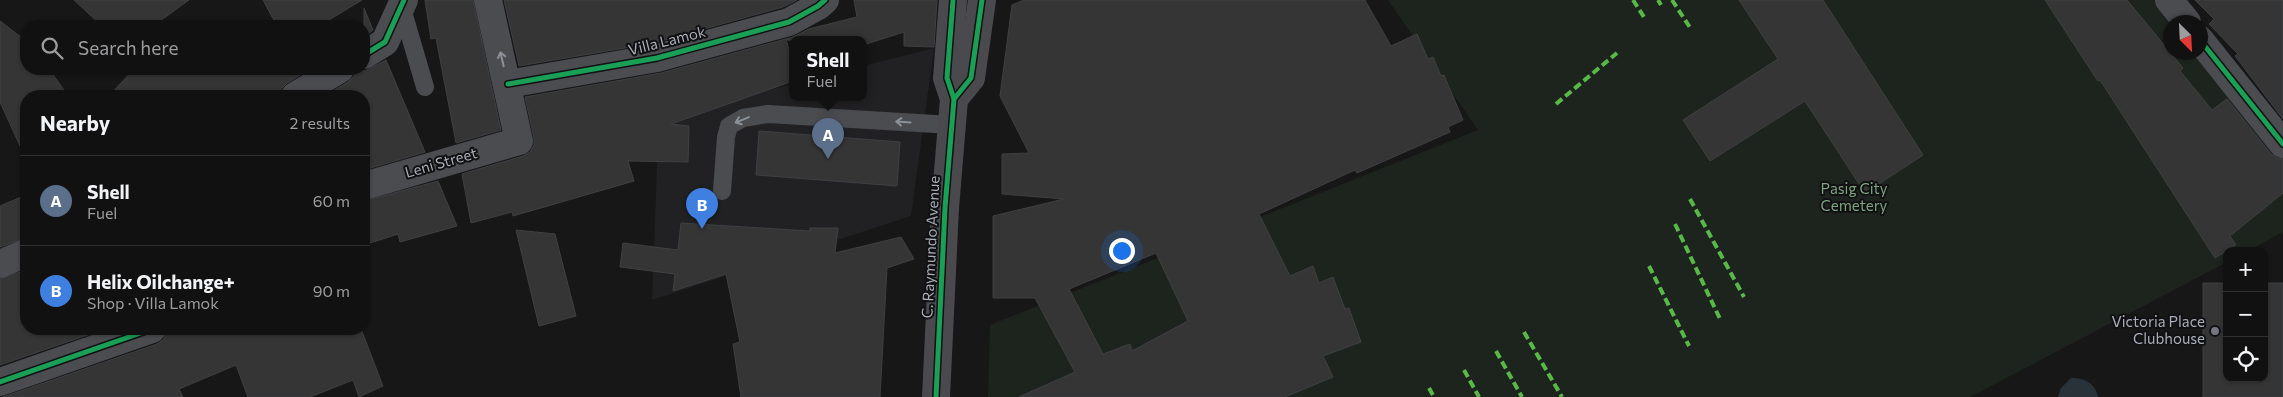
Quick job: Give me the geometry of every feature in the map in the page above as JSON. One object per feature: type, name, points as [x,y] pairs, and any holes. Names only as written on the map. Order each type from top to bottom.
[{"type":"main road","name":"C. Raymundo Avenue","points":[[936,397],[945,208],[953,112],[947,78],[953,0]]},
{"type":"main road","points":[[953,112],[971,78],[982,0]]},
{"type":"street","points":[[488,0],[508,84]]},
{"type":"street","name":"Villa Lamok","points":[[508,84],[676,53],[789,22],[825,0]]},
{"type":"street","points":[[2169,0],[2181,15]]},
{"type":"street","points":[[370,51],[385,42],[403,2]]},
{"type":"street","points":[[2208,50],[2283,144]]},
{"type":"street","points":[[305,90],[330,75]]},
{"type":"street","name":"Leni Street","points":[[370,184],[519,141],[508,84]]},
{"type":"street","points":[[0,264],[20,256]]},
{"type":"street","points":[[0,382],[135,335]]},
{"type":"lane","points":[[403,2],[425,87]]},
{"type":"lane","points":[[722,191],[726,137],[729,126],[743,118],[768,114],[953,112]]},
{"type":"shaded area","points":[[934,48],[911,216],[652,300],[659,117],[789,85],[789,101],[867,101],[867,65]]},
{"type":"shaded area","points":[[2071,378],[2089,382],[2097,392],[2098,397],[2058,397],[2061,388]]},
{"type":"green space","name":"Pasig City Cemetery","points":[[1388,0],[2158,0],[2166,15],[2163,15],[2163,60],[2206,60],[2283,156],[2283,232],[2255,247],[2223,247],[2223,264],[1970,397],[988,397],[990,325],[1478,130]]},
{"type":"building","points":[[74,0],[189,0],[161,20],[96,20]]},
{"type":"building","points":[[263,0],[362,0],[329,20],[274,20]]},
{"type":"building","points":[[425,0],[473,0],[501,130],[456,143],[436,38],[431,39]]},
{"type":"building","points":[[504,0],[797,0],[783,7],[654,43],[519,66]]},
{"type":"building","points":[[854,0],[937,0],[934,47],[904,46],[904,32],[867,44],[867,36],[795,36],[809,29],[857,17]]},
{"type":"building","points":[[1024,0],[1365,0],[1391,46],[1417,34],[1428,59],[1433,57],[1441,76],[1444,75],[1463,120],[1448,127],[1450,132],[1357,173],[1355,170],[1259,214],[1290,276],[1313,266],[1319,283],[1333,277],[1345,309],[1349,308],[1361,342],[1323,356],[1333,377],[1285,397],[1019,397],[1075,372],[1035,298],[993,298],[993,216],[1064,199],[1002,194],[1002,154],[1029,153],[1000,96],[1012,5]],"holes":[[[1156,253],[1188,321],[1132,351],[1130,344],[1103,354],[1069,289]]]},
{"type":"building","points":[[1739,0],[1823,0],[1923,155],[1865,193],[1805,101],[1710,161],[1683,120],[1778,59]]},
{"type":"building","points":[[2045,0],[2127,0],[2163,44],[2163,60],[2176,60],[2183,68],[2180,71],[2212,110],[2227,99],[2271,154],[2283,159],[2283,193],[2230,236],[2236,245],[2223,247],[2223,253],[2215,258],[2100,80],[2098,81]]},
{"type":"building","points":[[2195,0],[2283,0],[2283,119],[2235,56],[2238,54],[2209,24],[2214,19]]},
{"type":"building","points":[[364,8],[369,20],[364,20]]},
{"type":"building","points":[[0,21],[20,36],[20,75],[53,75],[64,90],[20,90],[20,146],[0,102]]},
{"type":"building","points":[[789,38],[789,40],[786,40],[789,49],[789,82],[671,124],[689,126],[688,162],[628,161],[634,181],[513,216],[512,212],[471,223],[462,174],[523,156],[530,152],[534,145],[534,138],[525,97],[661,73]]},
{"type":"building","points":[[386,60],[425,152],[370,168],[370,90],[335,90],[348,82],[354,75],[370,75],[370,68]]},
{"type":"building","points":[[128,75],[300,75],[287,83],[281,90],[115,90]]},
{"type":"building","points":[[759,131],[900,142],[897,186],[756,175]]},
{"type":"building","points":[[438,181],[457,226],[400,242],[398,234],[370,243],[370,199]]},
{"type":"building","points":[[20,198],[20,240],[0,247],[0,206]]},
{"type":"building","points":[[681,223],[810,231],[810,228],[838,228],[835,253],[901,237],[914,259],[887,268],[880,397],[741,397],[733,344],[740,342],[726,274],[673,291],[675,274],[620,267],[623,243],[678,250]]},
{"type":"building","points":[[516,230],[555,234],[576,316],[539,326]]},
{"type":"building","points":[[20,272],[20,335],[88,335],[0,365],[0,279]]},
{"type":"building","name":"Victoria Place Clubhouse","points":[[2203,283],[2223,283],[2223,382],[2268,382],[2268,283],[2283,283],[2283,397],[2203,397]]},
{"type":"building","points":[[165,335],[363,335],[383,386],[359,397],[353,380],[310,397],[248,397],[236,365],[179,389],[183,397],[3,397],[157,344],[164,339]]},
{"type":"marked path","points":[[1633,0],[1644,17]]},
{"type":"marked path","points":[[1658,0],[1661,5]]},
{"type":"marked path","points":[[1672,0],[1691,29]]},
{"type":"marked path","points":[[1556,104],[1617,53]]},
{"type":"marked path","points":[[1690,199],[1744,297]]},
{"type":"marked path","points":[[1675,224],[1721,321]]},
{"type":"marked path","points":[[1649,266],[1689,346]]},
{"type":"marked path","points":[[1524,332],[1562,397]]},
{"type":"marked path","points":[[1496,351],[1522,397]]},
{"type":"marked path","points":[[1464,370],[1479,397]]},
{"type":"marked path","points":[[1429,388],[1434,397]]},
{"type":"cycle path","points":[[370,51],[385,42],[404,0]]},
{"type":"cycle path","points":[[508,84],[657,58],[789,22],[825,0]]},
{"type":"cycle path","points":[[936,397],[945,208],[954,99],[947,78],[953,0]]},
{"type":"cycle path","points":[[954,99],[971,78],[982,0]]},
{"type":"cycle path","points":[[2208,50],[2283,144]]},
{"type":"cycle path","points":[[0,382],[135,335]]},
{"type":"place","name":"Shell","points":[[828,159]]},
{"type":"place","name":"Helix Oilchange+","points":[[702,229]]},
{"type":"place","name":"Victoria Place Clubhouse","points":[[2215,331]]}]
